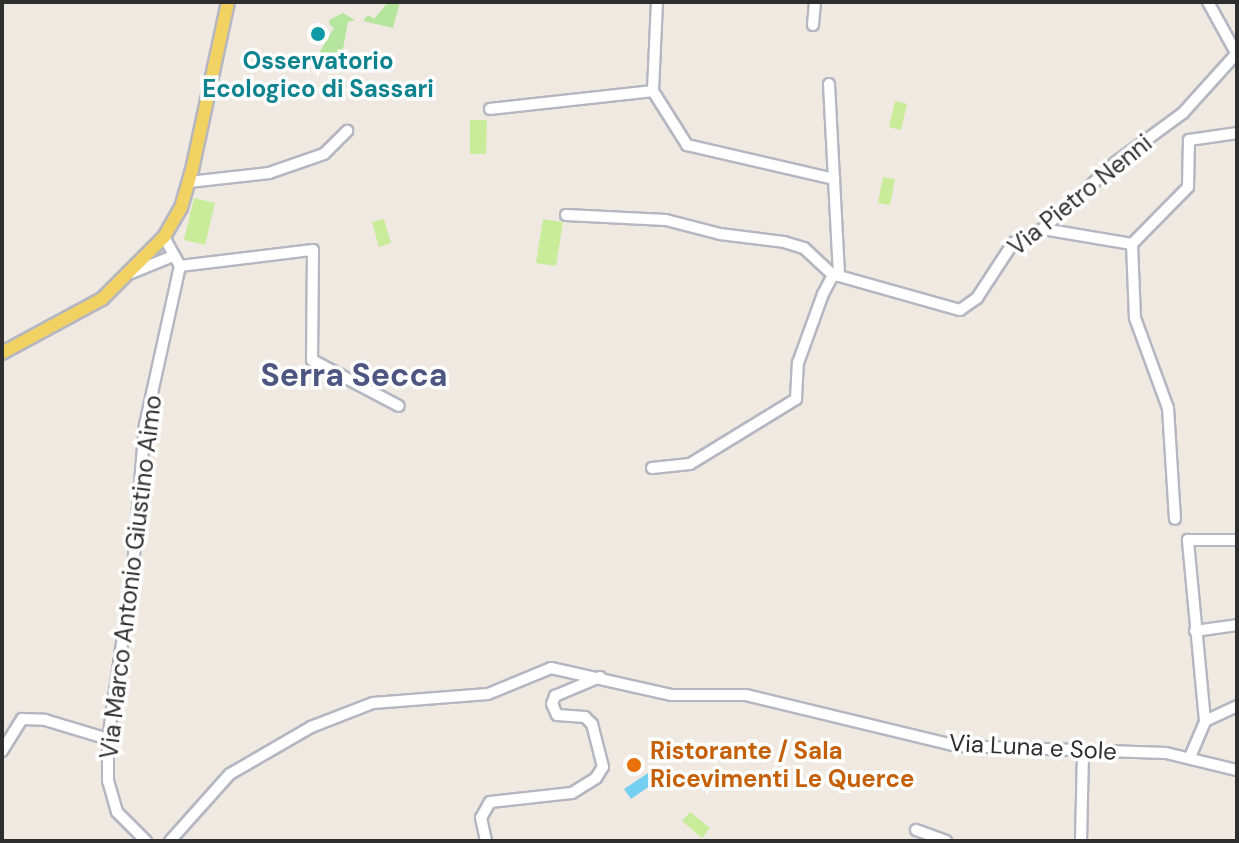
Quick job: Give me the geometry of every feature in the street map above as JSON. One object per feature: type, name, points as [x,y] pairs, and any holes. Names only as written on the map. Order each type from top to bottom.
[{"type":"main road","points":[[2,353],[102,299],[160,242],[189,182],[228,2]]},
{"type":"street","points":[[657,2],[653,91],[687,145],[834,179]]},
{"type":"street","points":[[813,25],[815,2]]},
{"type":"street","points":[[1208,2],[1236,53]]},
{"type":"street","name":"Via Pietro Nenni","points":[[836,276],[960,310],[977,298],[1013,243],[1043,229],[1116,162],[1183,113],[1236,53]]},
{"type":"street","points":[[652,468],[690,464],[796,399],[798,363],[836,276],[829,84]]},
{"type":"street","points":[[490,109],[653,91]]},
{"type":"street","points":[[189,182],[269,173],[324,154],[347,131]]},
{"type":"street","points":[[1175,519],[1168,408],[1135,318],[1132,244],[1188,187],[1189,140],[1237,133]]},
{"type":"street","points":[[566,215],[666,220],[720,234],[784,242],[804,248],[836,276]]},
{"type":"street","points":[[1043,229],[1132,244]]},
{"type":"street","points":[[160,242],[180,266],[313,250],[312,360],[399,406]]},
{"type":"street","points":[[131,273],[173,256]]},
{"type":"street","name":"Via Marco Antonio Giustino Aimo","points":[[146,841],[117,812],[108,781],[108,739],[133,567],[145,425],[180,266]]},
{"type":"street","points":[[1190,757],[1205,721],[1188,540],[1237,540]]},
{"type":"street","points":[[1195,631],[1237,625]]},
{"type":"street","name":"Via Luna e Sole","points":[[170,841],[230,774],[311,727],[373,703],[488,694],[551,668],[672,695],[746,695],[957,746],[1190,757],[1237,770]]},
{"type":"street","points":[[486,841],[481,818],[490,802],[572,793],[596,778],[602,757],[592,724],[585,717],[557,715],[552,704],[555,696],[600,677]]},
{"type":"street","points":[[1205,721],[1237,706]]},
{"type":"street","points":[[2,751],[22,719],[45,720],[108,739]]},
{"type":"street","points":[[1081,841],[1083,750]]},
{"type":"street","points":[[916,830],[946,841]]},
{"type":"green space","points":[[388,2],[400,2],[393,28],[363,21],[368,15],[374,19]]},
{"type":"green space","points":[[343,13],[355,20],[348,22],[343,49],[349,54],[312,65],[334,28],[329,20]]},
{"type":"green space","points":[[895,101],[907,104],[901,130],[889,127]]},
{"type":"green space","points":[[470,120],[487,120],[486,154],[470,154]]},
{"type":"green space","points":[[883,177],[895,179],[890,205],[878,203]]},
{"type":"green space","points":[[194,198],[215,203],[205,245],[184,240]]},
{"type":"green space","points":[[384,219],[391,243],[379,247],[372,222]]},
{"type":"green space","points":[[543,219],[563,222],[556,266],[536,263]]},
{"type":"green space","points":[[690,812],[710,828],[702,838],[682,821]]},
{"type":"water","points":[[648,773],[654,783],[631,799],[624,789]]},
{"type":"place","name":"Osservatorio Ecologico di Sassari","points":[[318,34]]},
{"type":"place","name":"Ristorante / Sala Ricevimenti Le Querce","points":[[634,765]]},
{"type":"district","name":"Serra Secca","points":[[354,375]]}]
